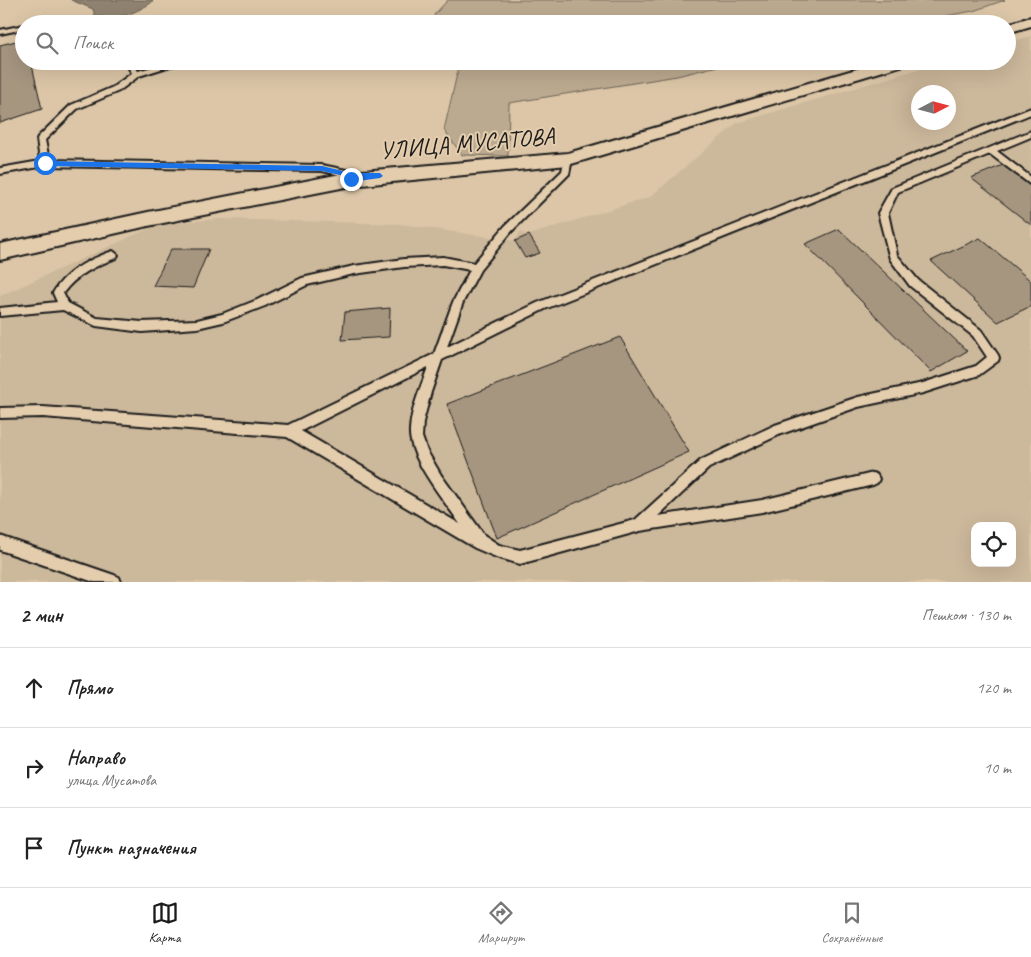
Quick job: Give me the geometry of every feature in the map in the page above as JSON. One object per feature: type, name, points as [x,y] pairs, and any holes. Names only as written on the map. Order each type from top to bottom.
[{"type":"street","points":[[1016,26],[1031,21]]},
{"type":"street","name":"УЛИЦА МУСАТОВА","points":[[0,252],[148,219],[351,179],[568,159],[871,70]]},
{"type":"lane","points":[[0,32],[15,29]]},
{"type":"lane","points":[[133,70],[136,74]]},
{"type":"lane","points":[[45,163],[41,139],[74,107],[116,89],[136,74],[150,70]]},
{"type":"lane","points":[[289,430],[541,306],[1031,111]]},
{"type":"lane","points":[[639,525],[705,464],[779,429],[858,402],[923,388],[979,370],[994,358],[977,334],[914,283],[893,256],[883,213],[895,190],[1031,134]]},
{"type":"lane","points":[[991,150],[1031,182]]},
{"type":"lane","points":[[485,546],[429,470],[416,435],[424,394],[449,324],[477,267],[499,239],[566,172],[568,159]]},
{"type":"lane","points":[[0,171],[45,163],[322,168],[351,175],[380,176]]},
{"type":"lane","points":[[64,306],[58,293],[65,281],[81,270],[113,254]]},
{"type":"lane","points":[[0,312],[64,306],[96,322],[142,327],[197,324],[223,318],[262,303],[305,281],[354,270],[404,263],[443,261],[477,267]]},
{"type":"lane","points":[[0,413],[43,412],[289,430],[485,546],[502,555],[520,557],[639,525],[762,506],[874,479]]},
{"type":"lane","points":[[0,543],[114,582]]},
{"type":"shaded area","points":[[71,0],[153,0],[151,3],[126,15],[95,15],[93,9]]},
{"type":"shaded area","points":[[448,0],[1005,0],[973,11],[951,15],[434,15]]},
{"type":"shaded area","points":[[1031,36],[1031,582],[0,582],[0,296],[159,224],[219,219],[400,224],[515,241],[520,232],[529,235],[650,197],[737,123],[916,70],[1016,70],[1016,40]]},
{"type":"shaded area","points":[[458,70],[701,70],[677,76],[509,103],[508,156],[462,155],[444,130]]},
{"type":"building","points":[[15,41],[15,70],[33,70],[42,109],[0,123],[0,45]]},
{"type":"building","points":[[1003,165],[1031,186],[1031,225],[971,178]]},
{"type":"building","points":[[839,229],[967,351],[931,372],[805,244]]},
{"type":"building","points":[[529,235],[540,253],[525,258],[515,241]]},
{"type":"building","points":[[980,238],[1031,281],[1031,306],[998,322],[931,261]]},
{"type":"building","points":[[171,249],[209,249],[193,288],[153,286]]},
{"type":"building","points":[[390,308],[389,337],[342,340],[345,312]]},
{"type":"building","points":[[620,337],[689,452],[497,538],[447,404]]},
{"type":"route","points":[[45,163],[322,168],[351,175],[380,176],[351,179]]}]
